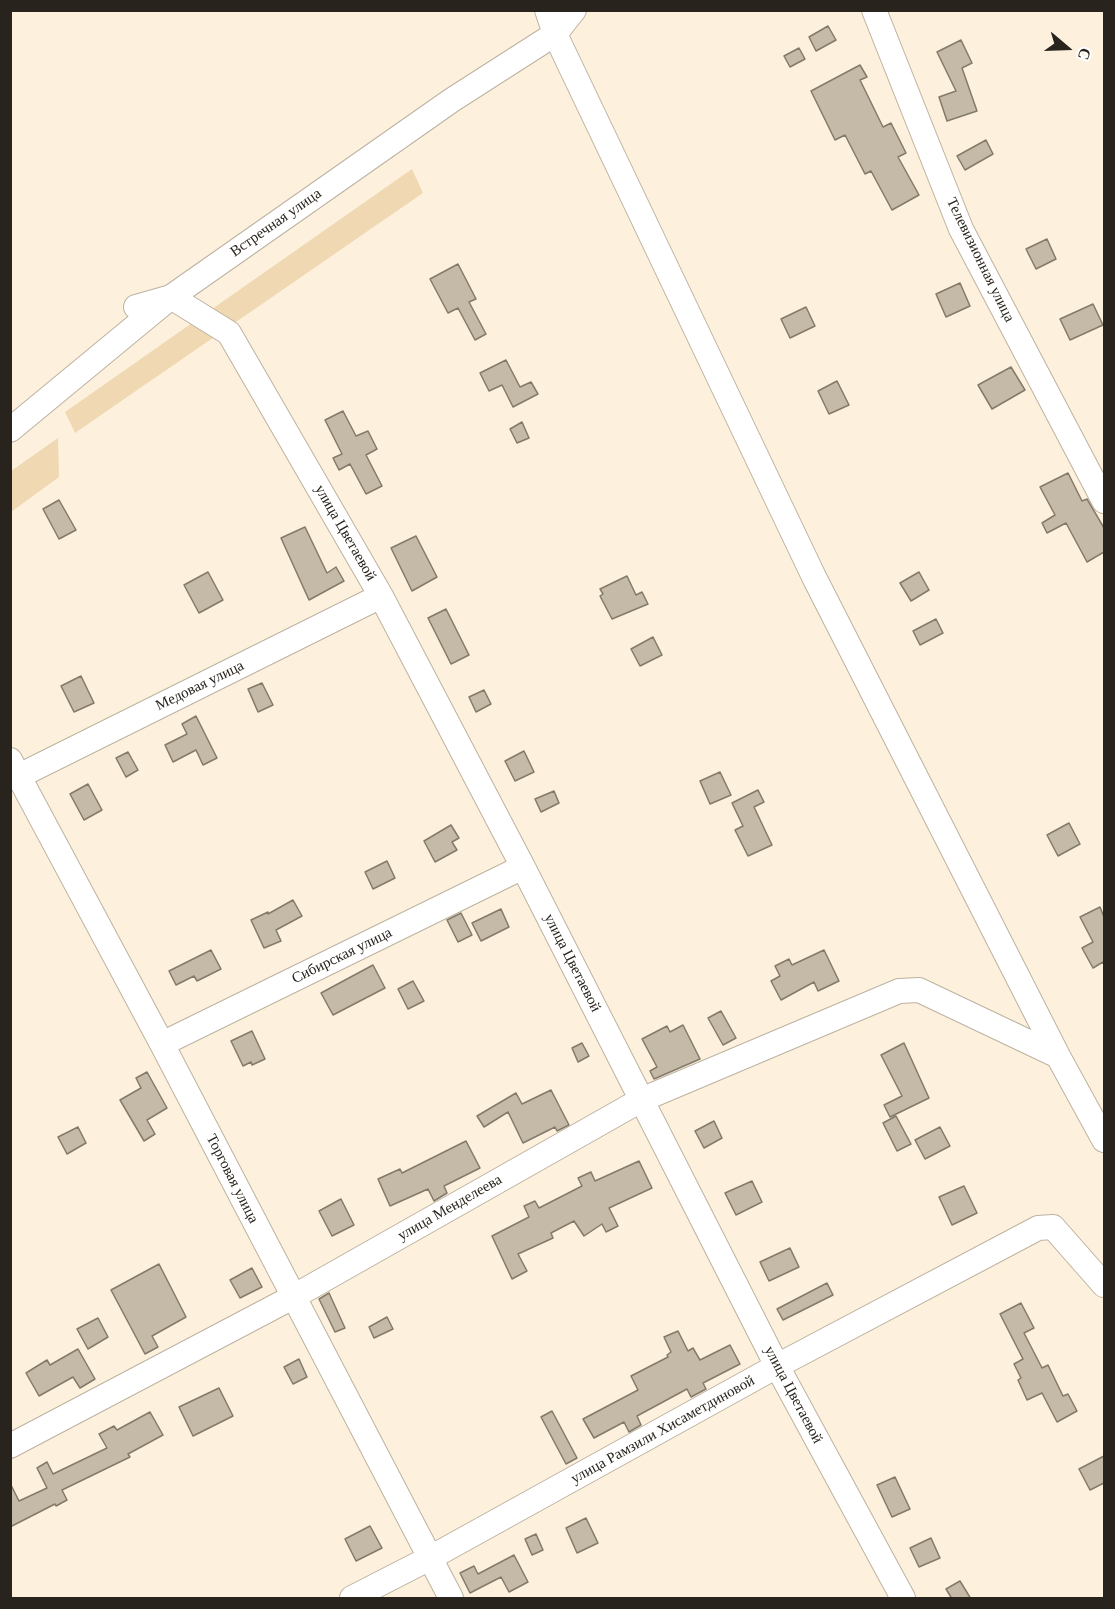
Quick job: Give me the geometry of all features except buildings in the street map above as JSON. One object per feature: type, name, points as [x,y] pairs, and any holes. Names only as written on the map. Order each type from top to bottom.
[{"type":"street","points":[[547,10],[555,33],[814,577],[1058,1056],[1104,1140]]},
{"type":"street","name":"Встречная улица","points":[[10,430],[171,297],[434,112],[555,33],[574,10]]},
{"type":"street","name":"Телевизионная улица","points":[[874,10],[961,230],[1104,501]]},
{"type":"street","points":[[136,307],[171,297]]},
{"type":"street","name":"улица Цветаевой","points":[[171,297],[229,333],[381,596],[523,867],[777,1366],[903,1599]]},
{"type":"street","name":"Медовая улица","points":[[15,768],[381,596]]},
{"type":"street","name":"Торговая улица","points":[[15,768],[162,1044],[451,1599]]},
{"type":"street","name":"Сибирская улица","points":[[162,1044],[523,867]]},
{"type":"street","name":"улица Менделеева","points":[[10,1446],[293,1297],[641,1100],[899,991],[919,990],[1058,1056]]},
{"type":"street","name":"улица Рамзили Хисаметдиновой","points":[[351,1599],[430,1558],[777,1366],[1038,1228],[1053,1227],[1104,1286]]},
{"type":"shaded area","points":[[412,169],[423,193],[75,433],[65,412]]},
{"type":"shaded area","points":[[58,438],[59,477],[11,512],[11,471]]}]
